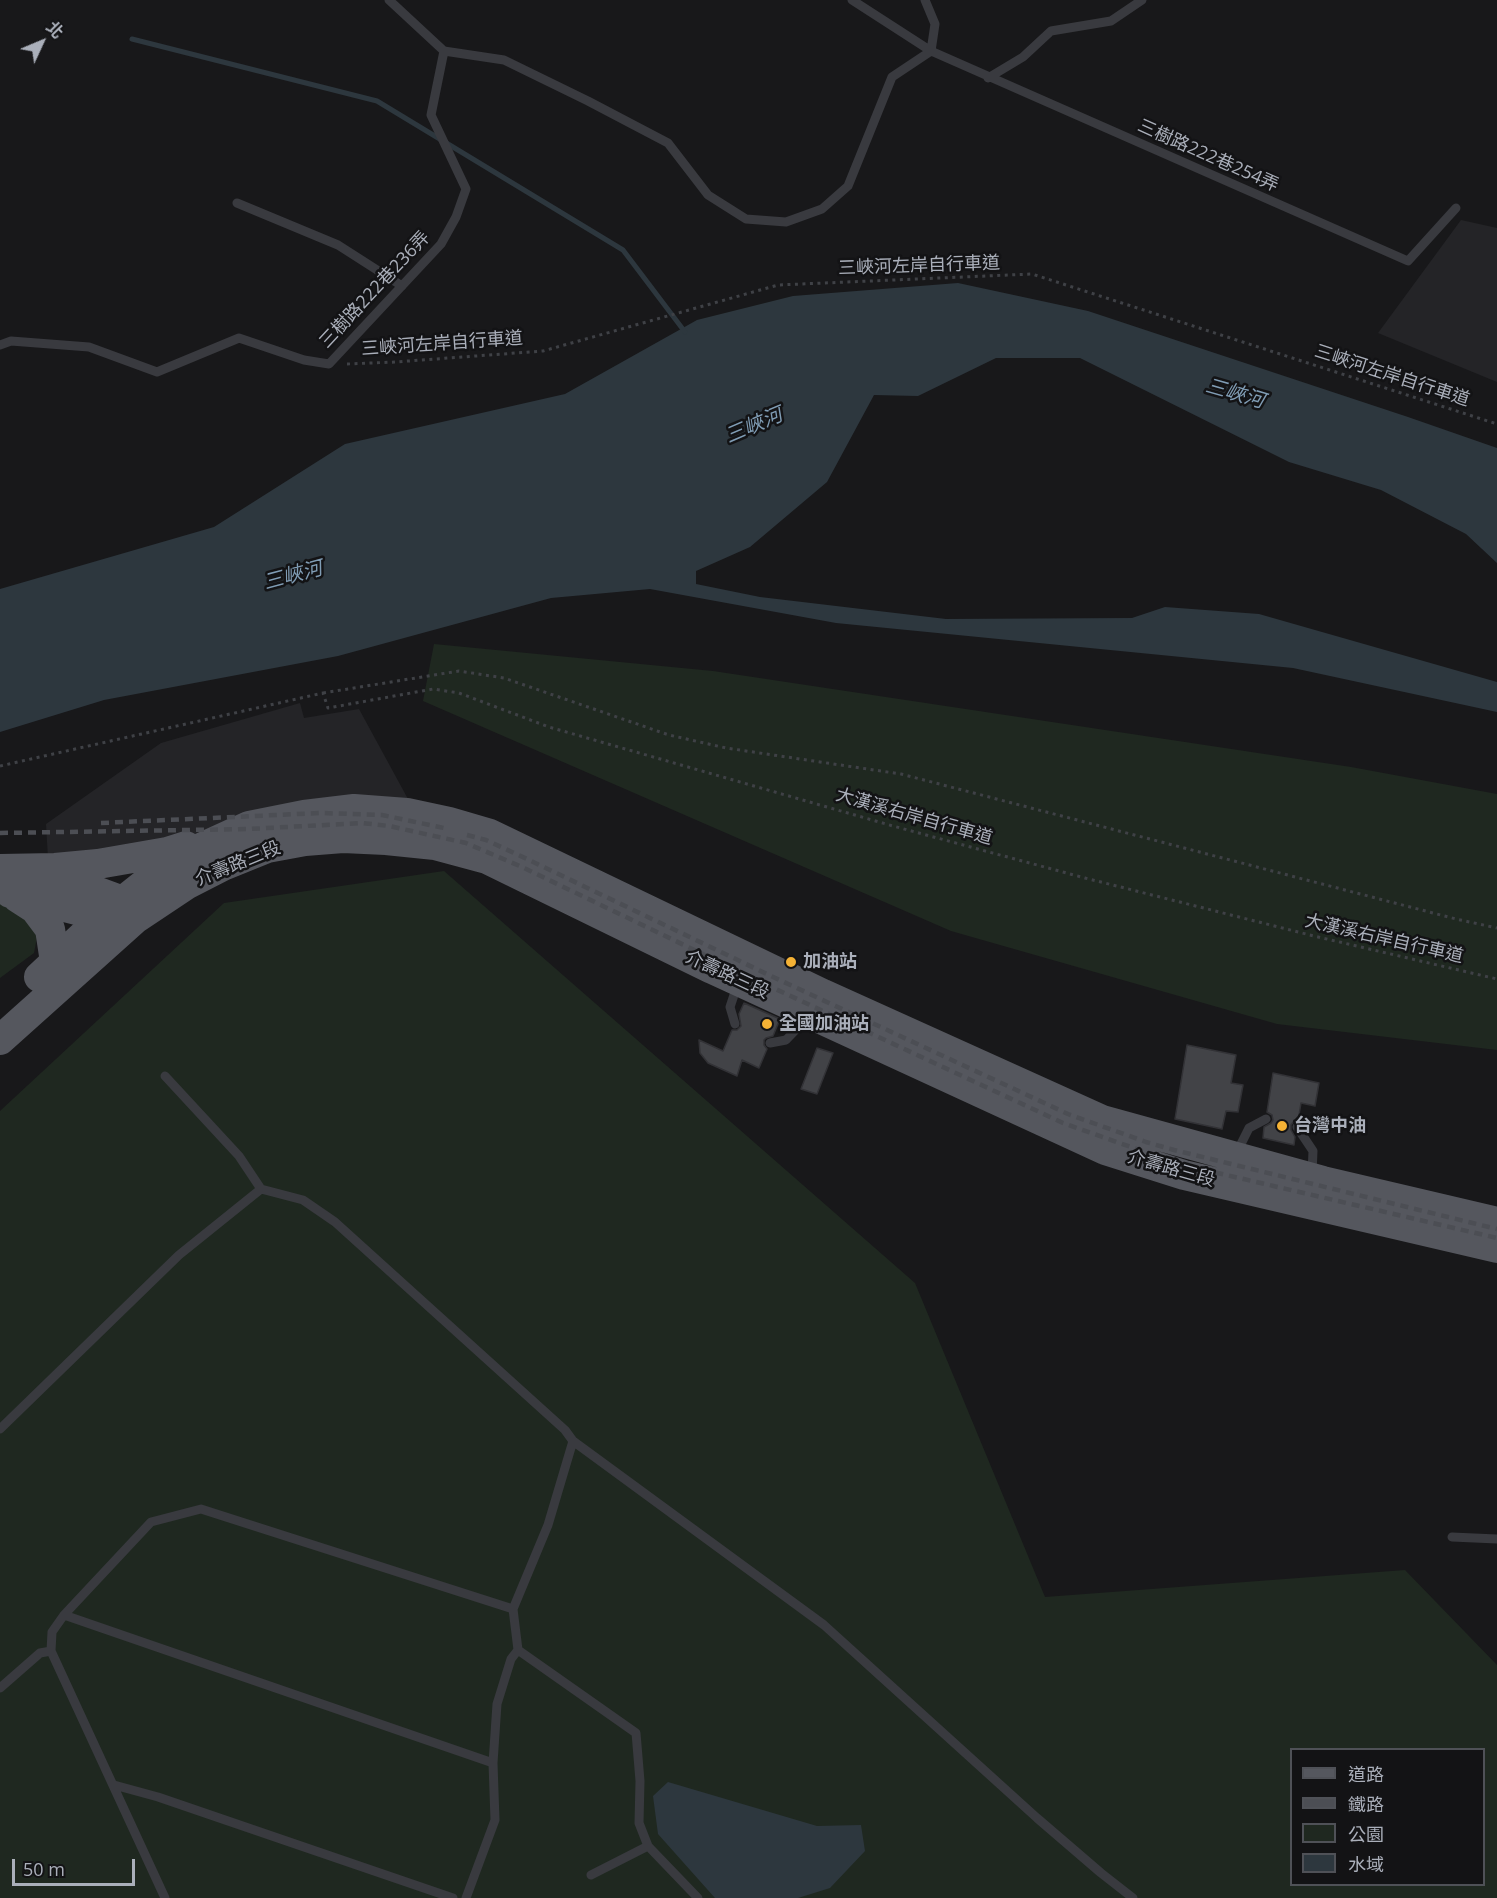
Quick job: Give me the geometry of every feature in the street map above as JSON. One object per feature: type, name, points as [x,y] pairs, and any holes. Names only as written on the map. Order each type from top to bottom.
[{"type":"main road","name":"介壽路三段","points":[[0,1040],[153,877],[192,852],[249,826],[304,815],[354,809],[407,813],[490,834],[823,994],[1102,1120],[1109,1137]]},
{"type":"main road","points":[[4,877],[167,852],[249,826]]},
{"type":"main road","name":"介壽路三段","points":[[0,1012],[55,962],[121,912],[267,848],[305,841],[343,838],[435,845],[487,858],[811,1014],[1109,1137],[1185,1175],[1497,1248]]},
{"type":"main road","points":[[4,877],[77,884],[121,912]]},
{"type":"main road","points":[[4,877],[35,909],[50,929],[55,962]]},
{"type":"main road","name":"介壽路三段","points":[[1109,1137],[1234,1157],[1497,1222]]},
{"type":"lane","points":[[389,0],[444,51],[504,60],[588,101],[668,143],[708,195],[746,219],[786,222],[822,209],[848,186],[891,77],[931,51],[936,24],[925,0]]},
{"type":"lane","name":"三樹路222巷254弄","points":[[852,0],[931,51],[988,78],[1408,261],[1456,208]]},
{"type":"lane","points":[[988,78],[1023,57],[1050,31],[1111,21],[1142,0]]},
{"type":"lane","name":"三樹路222巷236弄","points":[[0,345],[11,341],[88,347],[157,372],[239,338],[304,360],[329,364],[441,244],[456,217],[466,189],[431,115],[444,51]]},
{"type":"lane","points":[[237,203],[338,245],[402,286]]},
{"type":"lane","points":[[735,1024],[730,1007],[739,981]]},
{"type":"lane","points":[[770,1042],[786,1040],[811,1014]]},
{"type":"lane","points":[[165,1076],[239,1156],[261,1189],[303,1200],[335,1222],[565,1430],[573,1441],[825,1626],[1036,1818],[1133,1898]]},
{"type":"lane","points":[[1234,1157],[1249,1128],[1266,1119]]},
{"type":"lane","points":[[1297,1127],[1313,1151],[1312,1178]]},
{"type":"lane","points":[[0,1429],[179,1255],[261,1189]]},
{"type":"lane","points":[[466,1898],[495,1820],[493,1763],[497,1704],[511,1659],[518,1650],[513,1609],[548,1525],[573,1441]]},
{"type":"lane","points":[[165,1898],[51,1651],[52,1632],[64,1614],[152,1522],[201,1509],[513,1609]]},
{"type":"lane","points":[[1452,1537],[1497,1539]]},
{"type":"lane","points":[[64,1614],[493,1763]]},
{"type":"lane","points":[[518,1650],[636,1733],[640,1781],[639,1822],[648,1846],[698,1898]]},
{"type":"lane","points":[[0,1688],[40,1653],[51,1651]]},
{"type":"lane","points":[[114,1785],[158,1797],[453,1898]]},
{"type":"lane","points":[[591,1875],[648,1846]]},
{"type":"path","name":"三峽河左岸自行車道","points":[[329,364],[395,362],[543,351],[778,285],[1032,274],[1497,424]]},
{"type":"path","points":[[0,766],[323,693],[459,671],[504,678],[669,735],[726,748],[901,774],[1497,928]]},
{"type":"path","name":"大漢溪右岸自行車道","points":[[323,693],[328,708],[433,689],[459,693],[549,727],[905,829],[1302,933],[1497,979]]},
{"type":"shaded area","points":[[1461,220],[1497,228],[1497,382],[1378,333]]},
{"type":"shaded area","points":[[300,703],[304,718],[359,709],[408,799],[275,809],[195,834],[114,854],[48,859],[46,824],[161,743]]},
{"type":"green space","points":[[434,644],[713,671],[1351,767],[1497,794],[1497,1050],[1277,1024],[951,931],[423,701]]},
{"type":"green space","points":[[444,871],[915,1283],[1045,1597],[1405,1570],[1497,1665],[1497,1898],[0,1898],[0,1111],[224,903]]},
{"type":"green space","points":[[0,899],[39,927],[34,953],[0,978]]},
{"type":"water","name":"三峽河","points":[[958,283],[1088,311],[1497,448],[1497,563],[1466,534],[1381,490],[1289,462],[1080,358],[996,358],[918,396],[874,395],[827,482],[750,547],[696,571],[696,584],[760,597],[946,619],[1132,618],[1165,607],[1259,614],[1497,682],[1497,712],[1293,668],[836,623],[650,589],[551,598],[338,656],[104,700],[0,732],[0,589],[214,527],[345,444],[565,394],[697,320],[793,296]]},
{"type":"water","points":[[668,1782],[817,1826],[861,1825],[865,1851],[830,1888],[798,1898],[715,1898],[658,1834],[653,1796]]},
{"type":"building","points":[[744,1003],[780,1019],[773,1036],[764,1040],[767,1049],[759,1068],[742,1060],[737,1076],[708,1063],[700,1053],[699,1040],[723,1051],[732,1030],[737,1030],[741,1026],[739,1014]]},
{"type":"building","points":[[1187,1045],[1236,1055],[1231,1083],[1243,1085],[1238,1112],[1226,1111],[1222,1129],[1175,1119]]},
{"type":"building","points":[[817,1048],[833,1053],[817,1094],[801,1089]]},
{"type":"building","points":[[1273,1073],[1319,1083],[1315,1106],[1301,1103],[1298,1121],[1294,1121],[1291,1125],[1295,1137],[1294,1145],[1263,1138],[1264,1127],[1273,1120],[1272,1115],[1267,1112]]},
{"type":"waterway","points":[[132,39],[377,101],[623,250],[685,332]]},
{"type":"railway","points":[[101,823],[321,813],[382,815],[444,828]]},
{"type":"railway","points":[[0,833],[249,829],[362,823],[389,826],[466,843],[522,867],[767,985],[1063,1123],[1179,1164],[1497,1238]]},
{"type":"railway","points":[[467,835],[486,840],[527,859],[771,976],[1068,1114],[1174,1150],[1497,1229]]},
{"type":"place","name":"加油站","points":[[791,962]]},
{"type":"place","name":"全國加油站","points":[[767,1024]]},
{"type":"place","name":"台灣中油","points":[[1282,1126]]}]
